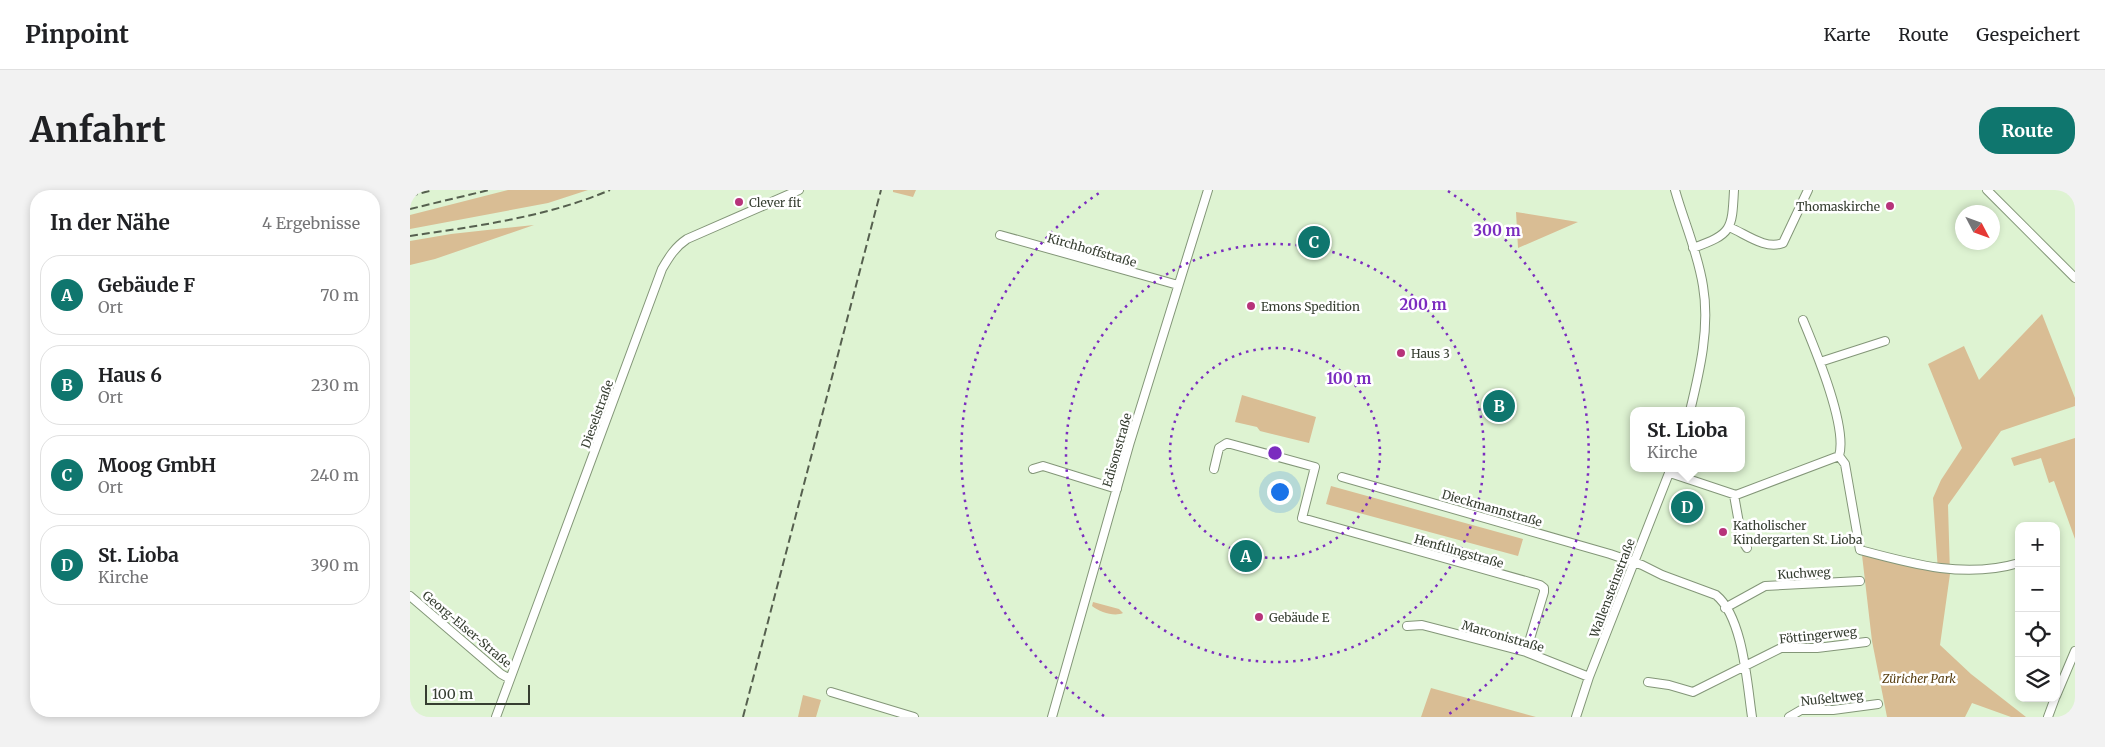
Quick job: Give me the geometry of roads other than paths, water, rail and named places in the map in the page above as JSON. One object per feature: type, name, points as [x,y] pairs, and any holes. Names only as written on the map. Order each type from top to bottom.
[{"type":"street","name":"Dieselstraße","points":[[496,717],[662,270],[669,256],[687,239],[799,190]]},
{"type":"street","name":"Edisonstraße","points":[[1052,717],[1084,597],[1208,190]]},
{"type":"street","points":[[1675,190],[1702,281],[1705,311],[1700,363],[1691,407]]},
{"type":"street","points":[[1693,248],[1719,238],[1729,227],[1734,190]]},
{"type":"street","points":[[1729,227],[1774,247],[1783,243],[1808,190]]},
{"type":"street","points":[[1987,190],[2075,278]]},
{"type":"street","name":"Kirchhoffstraße","points":[[1000,236],[1178,285]]},
{"type":"street","points":[[1804,320],[1832,398],[1842,446],[1839,456]]},
{"type":"street","points":[[1820,362],[1885,341]]},
{"type":"street","name":"Henftlingstraße","points":[[1214,469],[1219,448],[1227,444],[1315,467],[1302,518],[1540,585],[1544,588],[1544,592],[1526,652]]},
{"type":"street","points":[[1674,472],[1734,495],[1839,456]]},
{"type":"street","points":[[1839,456],[1845,464],[1860,550],[1908,564],[1952,570],[2005,567],[2015,564]]},
{"type":"street","points":[[1033,469],[1042,466],[1117,489]]},
{"type":"street","name":"Wallensteinstraße","points":[[1576,717],[1589,677],[1671,472]]},
{"type":"street","name":"Dieckmannstraße","points":[[1342,477],[1635,562],[1662,575],[1716,595],[1721,599],[1739,634],[1752,717]]},
{"type":"street","points":[[1734,495],[1742,540],[1747,548]]},
{"type":"street","name":"Kuchweg","points":[[1725,608],[1765,586],[1860,581]]},
{"type":"street","name":"Georg-Elser-Straße","points":[[410,596],[510,679]]},
{"type":"street","name":"Marconistraße","points":[[1408,626],[1422,625],[1526,652],[1589,677]]},
{"type":"street","name":"Föttingerweg","points":[[1648,682],[1669,685],[1693,692],[1780,648],[1817,648],[1866,642]]},
{"type":"street","points":[[2060,687],[2075,651]]},
{"type":"street","points":[[831,692],[914,717]]},
{"type":"street","points":[[2048,717],[2054,702]]},
{"type":"street","name":"Nußeltweg","points":[[1789,717],[1801,710],[1833,710],[1878,704]]},
{"type":"railway","points":[[410,196],[433,190]]},
{"type":"railway","points":[[410,209],[489,190]]},
{"type":"railway","points":[[410,236],[537,214],[610,190]]},
{"type":"railway","points":[[743,717],[881,190]]},
{"type":"place","name":"Clever fit","points":[[739,202]]},
{"type":"place","name":"Thomaskirche","points":[[1890,206]]},
{"type":"place","name":"Moog GmbH","points":[[1314,242]]},
{"type":"place","name":"Emons Spedition","points":[[1251,306]]},
{"type":"place","name":"Haus 3","points":[[1401,353]]},
{"type":"place","name":"Haus 6","points":[[1499,406]]},
{"type":"place","name":"St. Lioba","points":[[1687,507]]},
{"type":"place","name":"Katholischer Kindergarten St. Lioba","points":[[1723,532]]},
{"type":"place","name":"Gebäude F","points":[[1246,556]]},
{"type":"place","name":"Gebäude E","points":[[1259,617]]},
{"type":"park label","name":"Züricher Park","points":[[1919,678]]}]
